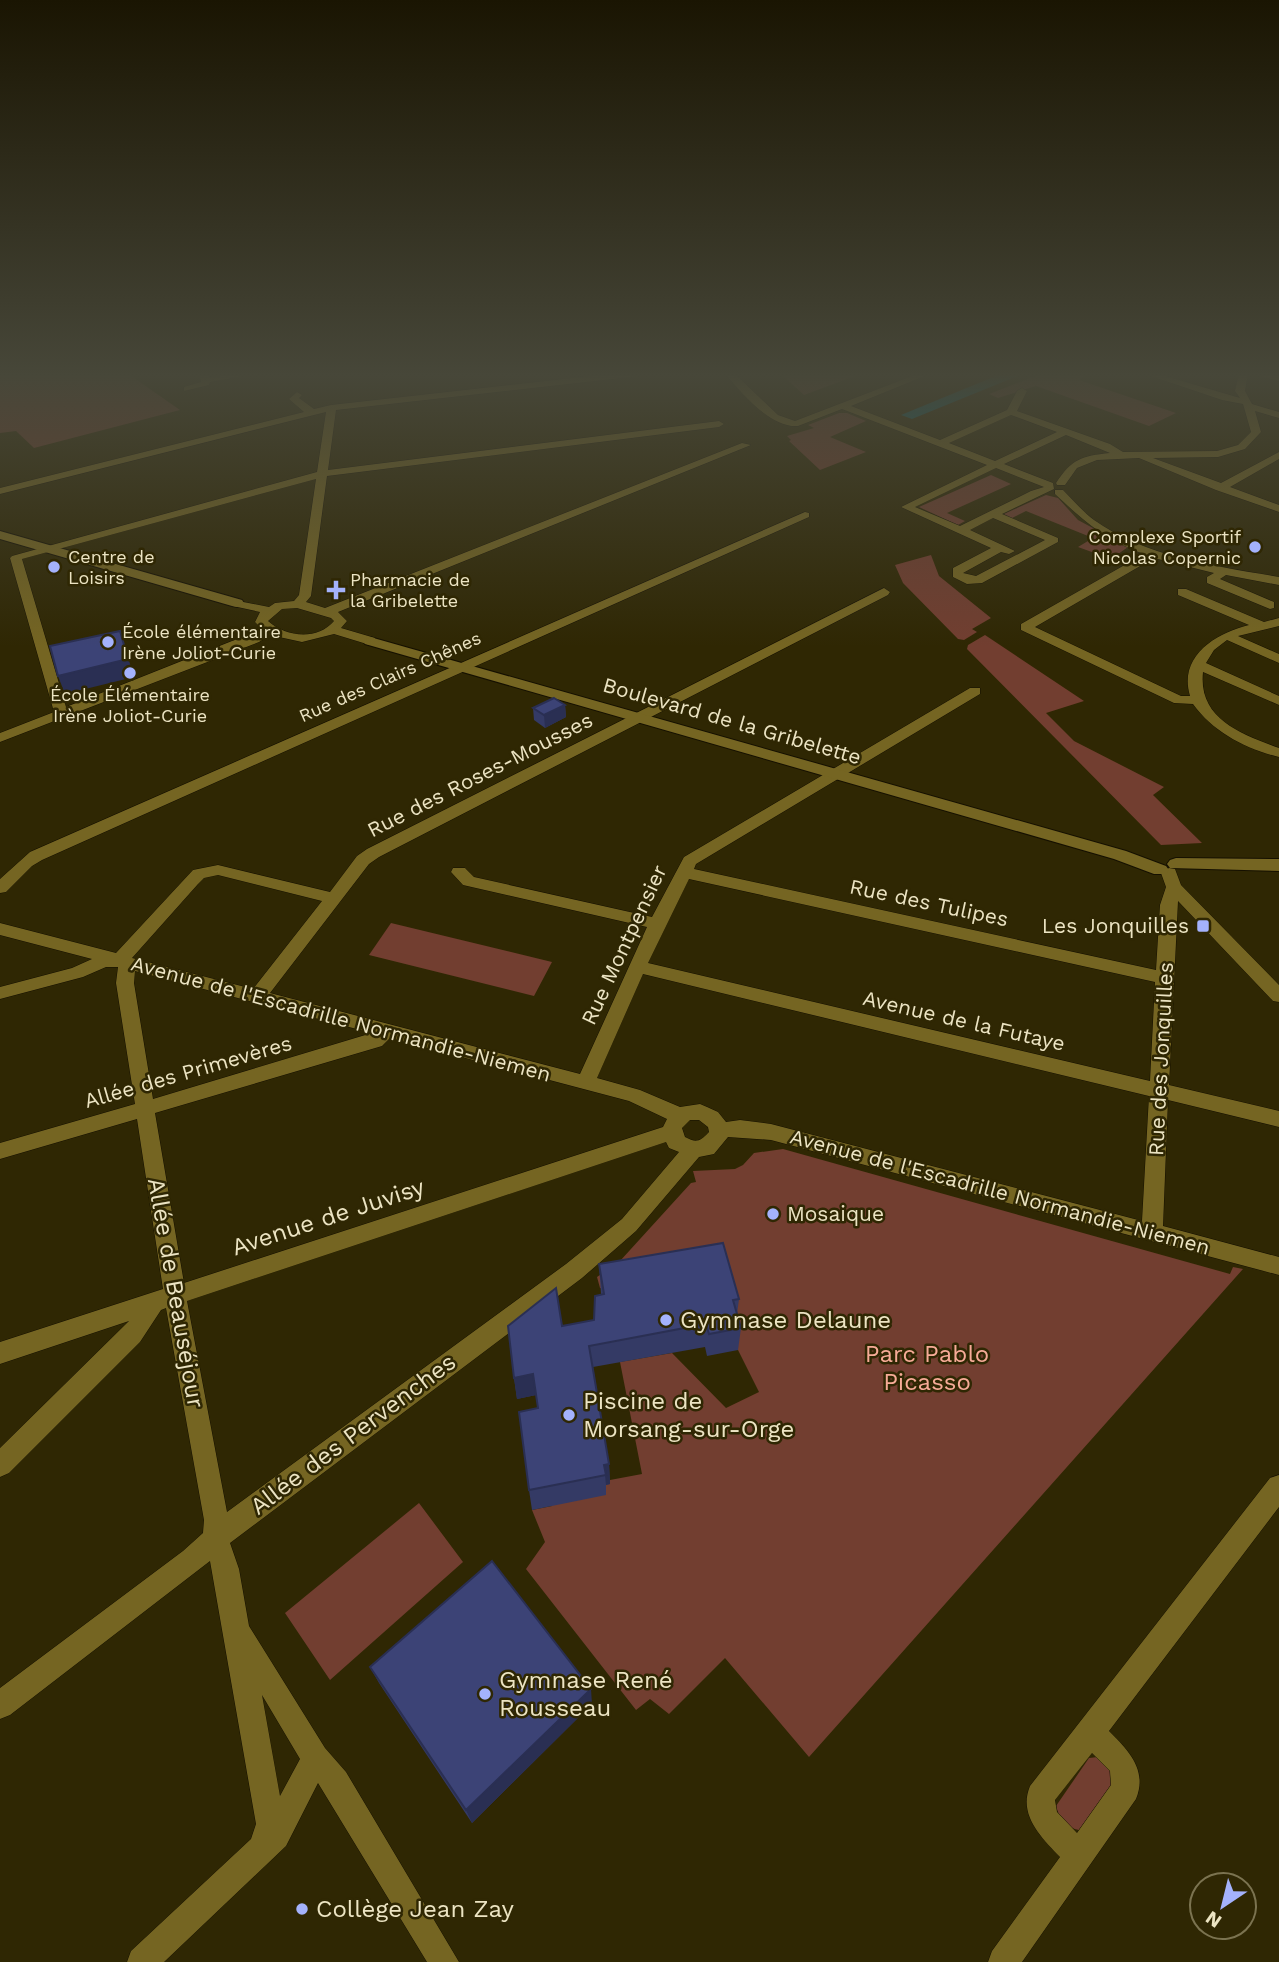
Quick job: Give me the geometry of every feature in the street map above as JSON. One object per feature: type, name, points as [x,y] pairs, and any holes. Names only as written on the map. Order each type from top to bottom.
[{"type":"main road","points":[[0,535],[237,603]]},
{"type":"main road","name":"Boulevard de la Gribelette","points":[[370,641],[1168,871],[1279,865]]},
{"type":"street","points":[[0,491],[106,465]]},
{"type":"street","points":[[298,604],[305,596],[322,465]]},
{"type":"street","points":[[61,714],[16,558],[321,474],[396,465]]},
{"type":"street","points":[[327,612],[697,465]]},
{"type":"street","points":[[1024,557],[906,507],[993,465],[1058,488],[1093,519],[1138,542],[1206,564],[1279,577]]},
{"type":"street","points":[[1058,488],[1065,472],[1077,465]]},
{"type":"street","points":[[1157,465],[1279,509]]},
{"type":"street","points":[[1220,488],[1265,465]]},
{"type":"street","points":[[961,530],[1035,492],[1058,488]]},
{"type":"street","points":[[1058,488],[1096,526],[1154,553],[1223,572],[1279,577]]},
{"type":"street","points":[[992,514],[1054,541],[978,580],[967,580],[957,575],[957,571],[1001,547]]},
{"type":"street","name":"Rue des Clairs Chênes","points":[[0,888],[26,862],[36,856],[805,515]]},
{"type":"street","points":[[1154,553],[1025,627],[1179,700],[1195,701],[1224,728],[1279,753]]},
{"type":"street","points":[[1223,572],[1211,580],[1270,605]]},
{"type":"street","name":"Rue des Roses-Mousses","points":[[257,997],[363,860],[373,853],[884,592]]},
{"type":"street","points":[[1182,592],[1263,626]]},
{"type":"street","points":[[237,603],[269,611]]},
{"type":"street","points":[[298,604],[327,612],[341,619],[333,630],[309,639],[271,629],[261,622],[269,611],[283,605],[298,604]]},
{"type":"street","points":[[1195,701],[1194,677],[1198,665],[1217,641],[1279,622]]},
{"type":"street","points":[[0,738],[246,642],[271,629]]},
{"type":"street","name":"Boulevard de la Gribelette","points":[[333,630],[370,641]]},
{"type":"street","points":[[1228,636],[1279,659]]},
{"type":"street","points":[[1198,665],[1279,701]]},
{"type":"street","name":"Rue Montpensier","points":[[585,1083],[657,924],[683,872],[696,857],[975,691]]},
{"type":"street","points":[[0,993],[77,973],[104,961],[120,960],[192,880],[208,871],[218,870],[333,898]]},
{"type":"street","points":[[1168,871],[1279,996]]},
{"type":"street","name":"Rue des Jonquilles","points":[[1152,1232],[1168,871]]},
{"type":"street","points":[[459,872],[469,881],[657,924]]},
{"type":"street","name":"Rue des Tulipes","points":[[683,872],[1165,978]]},
{"type":"street","name":"Avenue de l'Escadrille Normandie-Niemen","points":[[0,929],[585,1083],[654,1103],[676,1124]]},
{"type":"street","name":"Allée de Beauséjour","points":[[120,960],[127,965],[125,983],[175,1296],[216,1520],[216,1539],[226,1569],[271,1824],[262,1850]]},
{"type":"street","name":"Avenue de la Futaye","points":[[639,967],[1279,1119]]},
{"type":"street","name":"Allée des Primevères","points":[[0,1151],[376,1041],[386,1031]]},
{"type":"street","points":[[693,1112],[708,1114],[720,1130],[713,1145],[693,1150],[676,1142],[676,1124],[693,1112]]},
{"type":"street","name":"Avenue de Juvisy","points":[[0,1353],[175,1296],[676,1124]]},
{"type":"street","name":"Avenue de l'Escadrille Normandie-Niemen","points":[[720,1130],[747,1128],[771,1132],[1279,1266]]},
{"type":"street","name":"Allée des Pervenches","points":[[0,1705],[380,1413],[574,1271],[629,1225],[693,1150]]},
{"type":"street","points":[[0,1465],[132,1335],[153,1303]]},
{"type":"street","points":[[1080,1857],[1044,1819],[1040,1796],[1279,1487]]},
{"type":"street","points":[[237,1627],[315,1758],[336,1782],[444,1962]]},
{"type":"street","points":[[1003,1962],[1126,1789],[1123,1765],[1091,1732]]},
{"type":"street","points":[[142,1962],[276,1836],[315,1758]]},
{"type":"green space","points":[[814,465],[834,465],[820,470]]},
{"type":"green space","points":[[991,475],[1011,484],[947,513],[965,521],[958,525],[919,507]]},
{"type":"green space","points":[[1046,495],[1058,498],[1078,520],[1128,547],[1111,559],[1078,547],[1093,538],[1026,511],[1012,518],[1004,514]]},
{"type":"green space","points":[[931,555],[939,576],[991,618],[972,629],[977,632],[964,640],[958,639],[903,583],[895,565]]},
{"type":"green space","points":[[985,635],[1084,701],[1046,713],[1074,741],[1164,787],[1153,795],[1202,843],[1161,845],[967,649],[968,645]]},
{"type":"green space","points":[[391,923],[552,962],[534,996],[369,955]]},
{"type":"green space","name":"Parc Pablo Picasso","points":[[783,1149],[1230,1274],[1233,1267],[1243,1269],[809,1757],[725,1658],[669,1714],[650,1699],[636,1710],[526,1569],[545,1542],[532,1510],[552,1506],[551,1496],[642,1474],[620,1362],[672,1353],[726,1408],[759,1392],[738,1350],[731,1323],[600,1288],[597,1277],[620,1261],[691,1183],[696,1182],[693,1171],[735,1169],[754,1153]]},
{"type":"green space","points":[[419,1503],[463,1562],[330,1680],[285,1613]]},
{"type":"green space","points":[[1098,1757],[1108,1762],[1114,1781],[1079,1830],[1075,1829],[1064,1822],[1056,1806],[1089,1758]]},
{"type":"building","points":[[120,631],[128,659],[58,676],[50,646]]},
{"type":"building","points":[[554,698],[565,705],[544,715],[533,708]]},
{"type":"building","points":[[723,1243],[739,1299],[733,1300],[741,1328],[709,1334],[706,1324],[589,1346],[609,1464],[604,1465],[606,1475],[529,1490],[519,1412],[538,1408],[533,1374],[514,1378],[508,1326],[556,1288],[562,1326],[594,1320],[595,1296],[604,1294],[599,1264]]},
{"type":"building","name":"Gymnase René Rousseau","points":[[492,1561],[591,1689],[466,1810],[370,1667]]},
{"type":"place","name":"Complexe Sportif Nicolas Copernic","points":[[1255,547]]},
{"type":"place","name":"Centre de Loisirs","points":[[54,567]]},
{"type":"place","name":"Pharmacie de la Gribelette","points":[[336,590]]},
{"type":"place","name":"École élémentaire Irène Joliot-Curie","points":[[108,642]]},
{"type":"place","name":"École Élémentaire Irène Joliot-Curie","points":[[130,673]]},
{"type":"place","name":"Les Jonquilles","points":[[1203,926]]},
{"type":"place","name":"Mosaique","points":[[773,1214]]},
{"type":"place","name":"Gymnase Delaune","points":[[666,1320]]},
{"type":"place","name":"Piscine de Morsang-sur-Orge","points":[[569,1415]]},
{"type":"place","name":"Gymnase René Rousseau","points":[[485,1694]]},
{"type":"place","name":"Collège Jean Zay","points":[[302,1909]]}]
